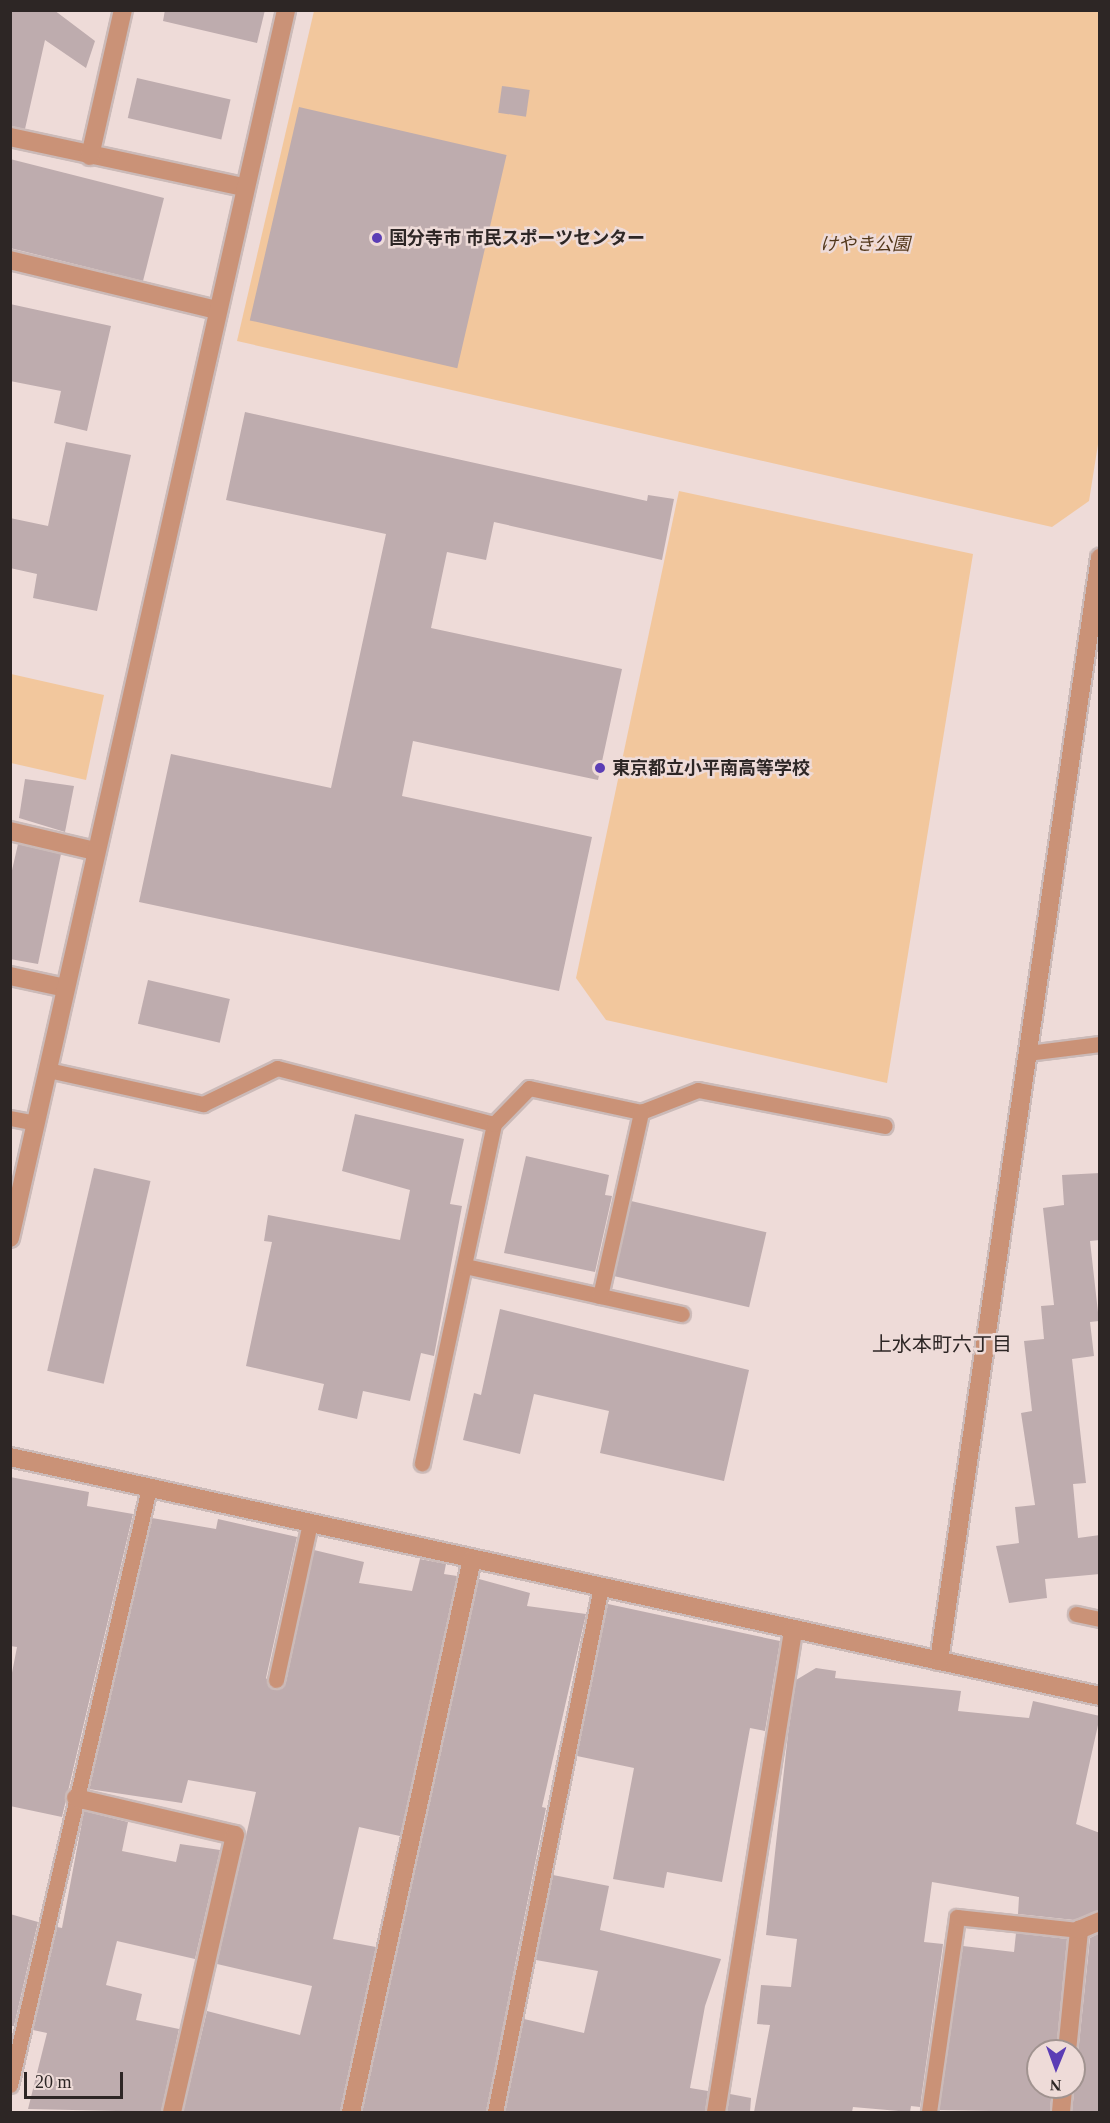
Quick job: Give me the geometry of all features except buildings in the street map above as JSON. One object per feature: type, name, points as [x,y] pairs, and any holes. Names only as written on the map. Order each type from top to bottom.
[{"type":"street","points":[[90,156],[123,10]]},
{"type":"street","points":[[10,1238],[94,851],[286,10]]},
{"type":"street","points":[[10,137],[90,156],[244,187]]},
{"type":"street","points":[[10,260],[216,310]]},
{"type":"street","points":[[939,1661],[1099,562]]},
{"type":"street","points":[[10,831],[94,851]]},
{"type":"street","points":[[10,976],[66,988]]},
{"type":"street","points":[[10,1457],[1100,1696]]},
{"type":"street","points":[[351,2112],[472,1559]]},
{"type":"street","points":[[716,2112],[793,1629]]},
{"type":"street","points":[[76,1798],[235,1835],[172,2112]]},
{"type":"street","points":[[1068,2039],[1079,1930],[1100,1921]]},
{"type":"lane","points":[[1028,1053],[1100,1044]]},
{"type":"lane","points":[[48,1070],[203,1104],[277,1068],[494,1124]]},
{"type":"lane","points":[[422,1463],[494,1124],[529,1088],[641,1112],[698,1090],[885,1126]]},
{"type":"lane","points":[[600,1296],[641,1112]]},
{"type":"lane","points":[[10,1118],[36,1124]]},
{"type":"lane","points":[[465,1266],[682,1314]]},
{"type":"lane","points":[[10,2085],[149,1488]]},
{"type":"lane","points":[[276,1680],[310,1523]]},
{"type":"lane","points":[[495,2112],[602,1587]]},
{"type":"lane","points":[[1076,1614],[1100,1619]]},
{"type":"lane","points":[[929,2112],[957,1917],[1079,1930]]},
{"type":"green space","name":"けやき公園","points":[[314,11],[1099,11],[1099,438],[1089,501],[1052,527],[237,341]]},
{"type":"green space","points":[[679,491],[973,554],[887,1083],[606,1020],[576,978]]},
{"type":"green space","points":[[11,674],[104,695],[86,780],[11,763]]},
{"type":"place","name":"国分寺市 市民スポーツセンター","points":[[377,238]]},
{"type":"place","name":"東京都立小平南高等学校","points":[[600,768]]},
{"type":"district","name":"上水本町六丁目","points":[[942,1344]]}]
